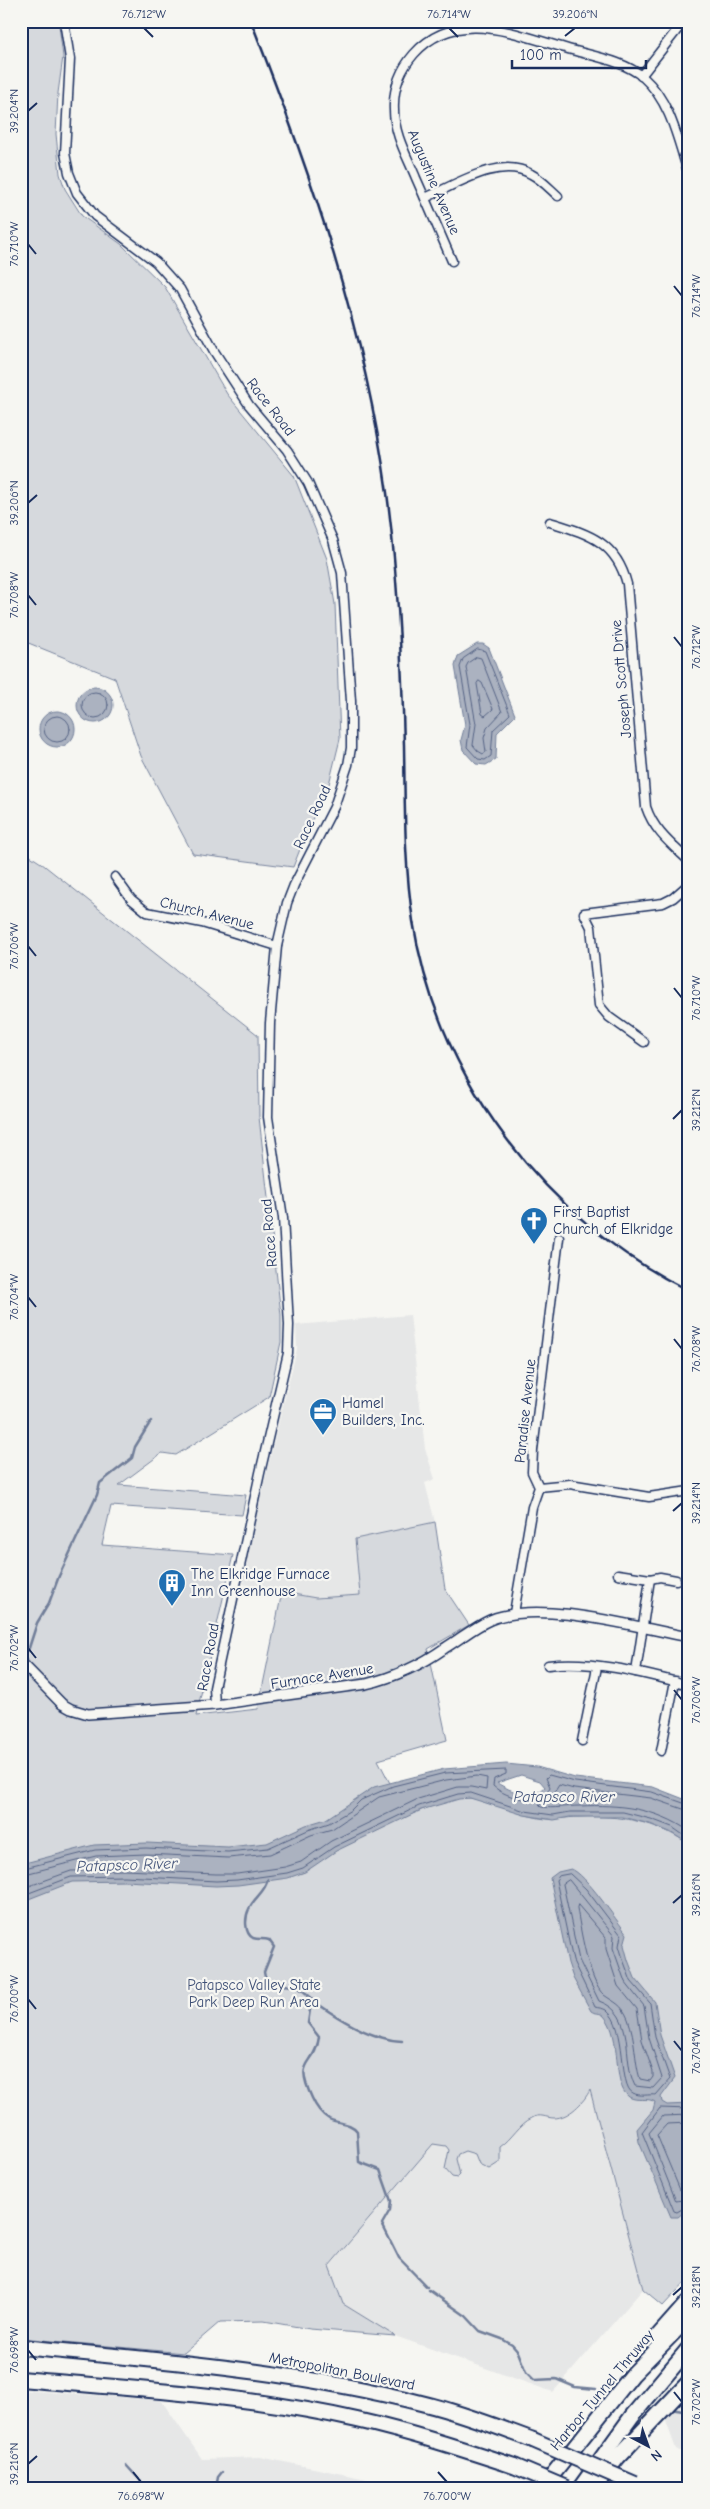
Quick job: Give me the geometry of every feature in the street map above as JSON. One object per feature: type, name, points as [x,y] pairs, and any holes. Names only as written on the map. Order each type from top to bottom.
[{"type":"highway","points":[[633,2374],[651,2344],[689,2301]]},
{"type":"highway","name":"Harbor Tunnel Thruway","points":[[542,2488],[633,2374],[689,2317]]},
{"type":"highway","name":"Metropolitan Boulevard","points":[[21,2347],[194,2363],[296,2377],[368,2390],[427,2405],[533,2440],[638,2486]]},
{"type":"highway","points":[[580,2488],[632,2416],[689,2348]]},
{"type":"highway","points":[[21,2379],[190,2395],[290,2407],[356,2420],[415,2434],[514,2466],[566,2488]]},
{"type":"highway","points":[[594,2488],[650,2421],[689,2382]]},
{"type":"street","name":"Race Road","points":[[64,21],[70,59],[65,154],[75,188],[95,216],[156,262],[180,289],[244,399],[298,466],[308,483],[338,557],[344,589],[351,729],[349,757],[334,807],[294,884],[285,911],[278,946],[270,1023],[267,1090],[270,1131],[283,1218],[290,1342],[214,1688],[215,1705]]},
{"type":"street","points":[[642,76],[684,21]]},
{"type":"street","name":"Augustine Avenue","points":[[452,261],[395,124],[394,94],[407,62],[432,39],[446,31],[462,27],[492,28],[612,62],[642,76],[655,90],[670,116],[689,175]]},
{"type":"street","points":[[425,198],[484,173],[509,168],[530,173],[558,196]]},
{"type":"street","name":"Joseph Scott Drive","points":[[550,522],[581,532],[603,543],[620,562],[627,584],[646,807],[662,836],[689,861]]},
{"type":"street","name":"Church Avenue","points":[[116,877],[130,898],[147,912],[202,923],[278,946]]},
{"type":"street","points":[[644,1042],[609,1017],[599,1005],[591,926],[584,912],[663,903],[673,898],[689,884]]},
{"type":"street","name":"Paradise Avenue","points":[[539,1487],[532,1472],[533,1450],[559,1238]]},
{"type":"street","points":[[514,1613],[532,1508],[539,1487],[570,1484],[650,1497],[689,1491]]},
{"type":"street","points":[[618,1574],[650,1579],[660,1577],[676,1580]]},
{"type":"street","points":[[636,1672],[650,1579]]},
{"type":"street","name":"Furnace Avenue","points":[[21,1662],[55,1698],[79,1712],[100,1714],[215,1705],[352,1687],[381,1681],[428,1660],[481,1624],[514,1613],[564,1615],[689,1637]]},
{"type":"street","points":[[548,1665],[566,1662],[636,1672],[689,1685]]},
{"type":"street","points":[[582,1741],[597,1667]]},
{"type":"street","points":[[661,1751],[675,1681]]},
{"type":"shaded area","points":[[410,1315],[425,1449],[435,1479],[425,1483],[435,1522],[355,1539],[360,1595],[316,1598],[243,1584],[256,1514],[297,1349],[296,1325]]},
{"type":"shaded area","points":[[586,2072],[643,2289],[553,2392],[395,2336],[343,2304],[329,2267],[469,2101]]},
{"type":"shaded area","points":[[21,2390],[161,2400],[202,2459],[260,2457],[410,2488],[21,2488]]},
{"type":"shaded area","points":[[689,2396],[689,2456],[676,2449],[664,2416]]},
{"type":"green space","points":[[21,21],[58,21],[63,57],[58,93],[56,134],[60,174],[65,189],[82,216],[121,244],[165,287],[227,394],[294,476],[327,559],[335,604],[340,739],[329,784],[310,824],[293,867],[193,854],[141,756],[115,678],[21,640]]},
{"type":"green space","name":"Patapsco Valley State Park Deep Run Area","points":[[21,850],[41,863],[258,1035],[259,1117],[281,1315],[281,1342],[269,1397],[176,1455],[162,1453],[119,1485],[246,1495],[242,1515],[111,1506],[102,1545],[233,1555],[196,1716],[258,1709],[282,1592],[316,1598],[360,1595],[355,1539],[435,1522],[445,1589],[469,1625],[428,1649],[447,1740],[378,1760],[407,1816],[445,1801],[469,1798],[487,1801],[544,1819],[610,1817],[637,1821],[663,1830],[689,1844],[689,2278],[663,2306],[643,2289],[590,2090],[580,2104],[565,2115],[554,2118],[538,2116],[527,2121],[500,2147],[500,2162],[489,2169],[479,2164],[475,2154],[465,2151],[458,2154],[456,2159],[460,2175],[457,2178],[452,2177],[445,2169],[449,2150],[446,2146],[433,2144],[329,2266],[343,2304],[395,2336],[310,2329],[264,2321],[220,2322],[184,2353],[21,2338]]},
{"type":"water","points":[[477,644],[483,644],[489,648],[515,715],[497,733],[496,759],[486,765],[476,764],[463,750],[461,740],[465,725],[455,666],[458,656]]},
{"type":"water","points":[[95,687],[102,688],[108,692],[112,698],[112,712],[108,718],[102,722],[95,723],[88,722],[82,718],[78,712],[77,705],[78,698],[82,692],[88,688]]},
{"type":"water","points":[[57,711],[64,712],[70,716],[74,722],[74,736],[70,742],[64,746],[57,747],[50,746],[44,742],[40,736],[39,729],[40,722],[44,716],[50,712]]},
{"type":"water","name":"Patapsco River","points":[[506,1764],[537,1767],[575,1778],[653,1787],[689,1801],[689,1844],[670,1832],[650,1824],[622,1817],[570,1817],[554,1820],[524,1815],[470,1798],[459,1799],[421,1810],[336,1851],[305,1872],[288,1878],[216,1886],[125,1881],[72,1882],[21,1902],[21,1864],[94,1845],[147,1843],[228,1847],[267,1843],[306,1825],[326,1819],[374,1787],[444,1769]],"holes":[[[521,1775],[540,1781],[545,1787],[534,1793],[527,1794],[508,1789],[497,1783]]]},
{"type":"water","points":[[571,1869],[577,1872],[592,1888],[627,1934],[624,1945],[635,1978],[655,2002],[660,2035],[675,2078],[661,2097],[662,2102],[667,2105],[689,2104],[689,2208],[678,2217],[671,2217],[639,2142],[637,2129],[653,2110],[655,2102],[629,2097],[624,2091],[620,2082],[616,2047],[610,2025],[604,2016],[591,2011],[573,1978],[568,1963],[550,1878],[558,1872]]},
{"type":"waterway","points":[[28,1651],[37,1623],[49,1603],[59,1576],[97,1495],[100,1483],[132,1458],[135,1447],[151,1421]]},
{"type":"waterway","points":[[268,1879],[267,1884],[251,1905],[246,1920],[250,1936],[255,1939],[269,1940],[274,1947],[264,1972],[265,1977],[272,1983],[300,1988],[318,2004],[347,2023],[380,2037],[402,2041]]},
{"type":"waterway","points":[[308,1996],[311,2003],[308,2023],[319,2037],[314,2054],[305,2069],[307,2085],[315,2104],[324,2115],[333,2121],[351,2126],[357,2131],[359,2162],[380,2170],[391,2201],[390,2210],[382,2224],[399,2258],[427,2287]]},
{"type":"waterway","points":[[429,2290],[466,2316],[480,2331],[512,2345],[518,2352],[526,2372],[534,2380],[556,2379],[575,2387],[596,2389]]},
{"type":"waterway","points":[[670,2409],[683,2411],[689,2415]]},
{"type":"waterway","points":[[126,2465],[147,2488]]},
{"type":"waterway","points":[[216,2488],[218,2477],[222,2472]]},
{"type":"railway","points":[[251,21],[295,137],[333,253],[365,371],[377,431],[391,525],[399,619],[408,877],[413,921],[426,980],[447,1036],[474,1089],[507,1139],[545,1185],[589,1226],[637,1261],[689,1291]]},
{"type":"place","name":"First Baptist Church of Elkridge","points":[[534,1245]]},
{"type":"place","name":"Hamel Builders, Inc.","points":[[323,1436]]},
{"type":"place","name":"The Elkridge Furnace Inn Greenhouse","points":[[172,1607]]}]
